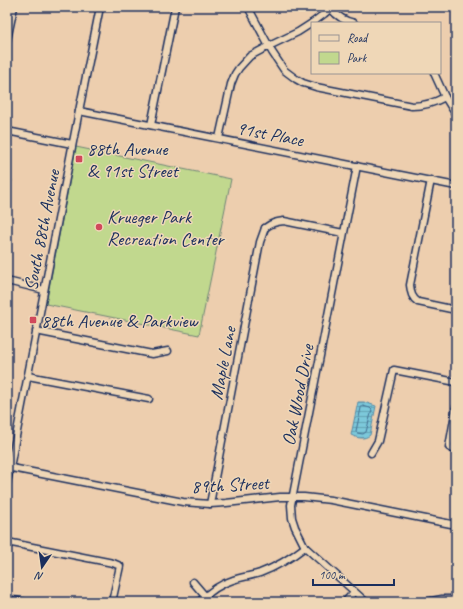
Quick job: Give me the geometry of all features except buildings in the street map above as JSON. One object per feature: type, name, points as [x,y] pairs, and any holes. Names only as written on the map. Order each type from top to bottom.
[{"type":"street","points":[[7,40],[14,7]]},
{"type":"street","name":"South 88th Avenue","points":[[7,483],[8,467],[28,376],[72,144],[100,7]]},
{"type":"street","points":[[151,125],[175,7]]},
{"type":"street","points":[[248,8],[280,65],[296,79],[309,85],[412,106],[431,104],[445,97]]},
{"type":"street","points":[[313,22],[331,8],[335,14],[351,22]]},
{"type":"street","points":[[219,138],[231,84],[239,68],[250,56],[298,32],[311,24]]},
{"type":"street","points":[[434,74],[445,97],[456,115]]},
{"type":"street","name":"91st Place","points":[[79,111],[456,186]]},
{"type":"street","points":[[7,131],[72,144]]},
{"type":"street","name":"Oak Wood Drive","points":[[356,166],[291,506],[293,523],[305,547],[366,602]]},
{"type":"street","points":[[431,180],[410,285],[411,294],[414,300],[418,302],[456,310]]},
{"type":"street","name":"Maple Lane","points":[[210,504],[263,226],[276,222],[284,222],[343,234]]},
{"type":"street","points":[[7,281],[44,290]]},
{"type":"street","points":[[36,331],[152,354],[168,351]]},
{"type":"street","points":[[371,453],[378,441],[394,370],[456,382]]},
{"type":"street","points":[[28,376],[149,398]]},
{"type":"street","points":[[456,408],[449,447],[456,451]]},
{"type":"street","name":"89th Street","points":[[8,467],[183,502],[210,504],[304,496],[456,525]]},
{"type":"street","points":[[7,542],[113,563],[120,566],[112,602]]},
{"type":"street","points":[[199,602],[216,588],[231,580],[258,574],[272,568],[305,547]]},
{"type":"street","points":[[193,582],[205,596]]},
{"type":"street","points":[[345,602],[354,592]]},
{"type":"street","points":[[7,599],[24,602]]},
{"type":"street","points":[[426,602],[442,599],[456,599]]},
{"type":"green space","points":[[76,147],[231,179],[199,335],[46,304]]},
{"type":"green space","points":[[7,179],[12,180],[7,204]]},
{"type":"water","points":[[358,402],[364,402],[376,406],[370,435],[368,437],[358,438],[351,435]]},
{"type":"place","name":"88th Avenue & 91st Street","points":[[79,159]]},
{"type":"place","name":"Krueger Park Recreation Center","points":[[99,227]]},
{"type":"place","name":"88th Avenue & Parkview","points":[[33,320]]}]
